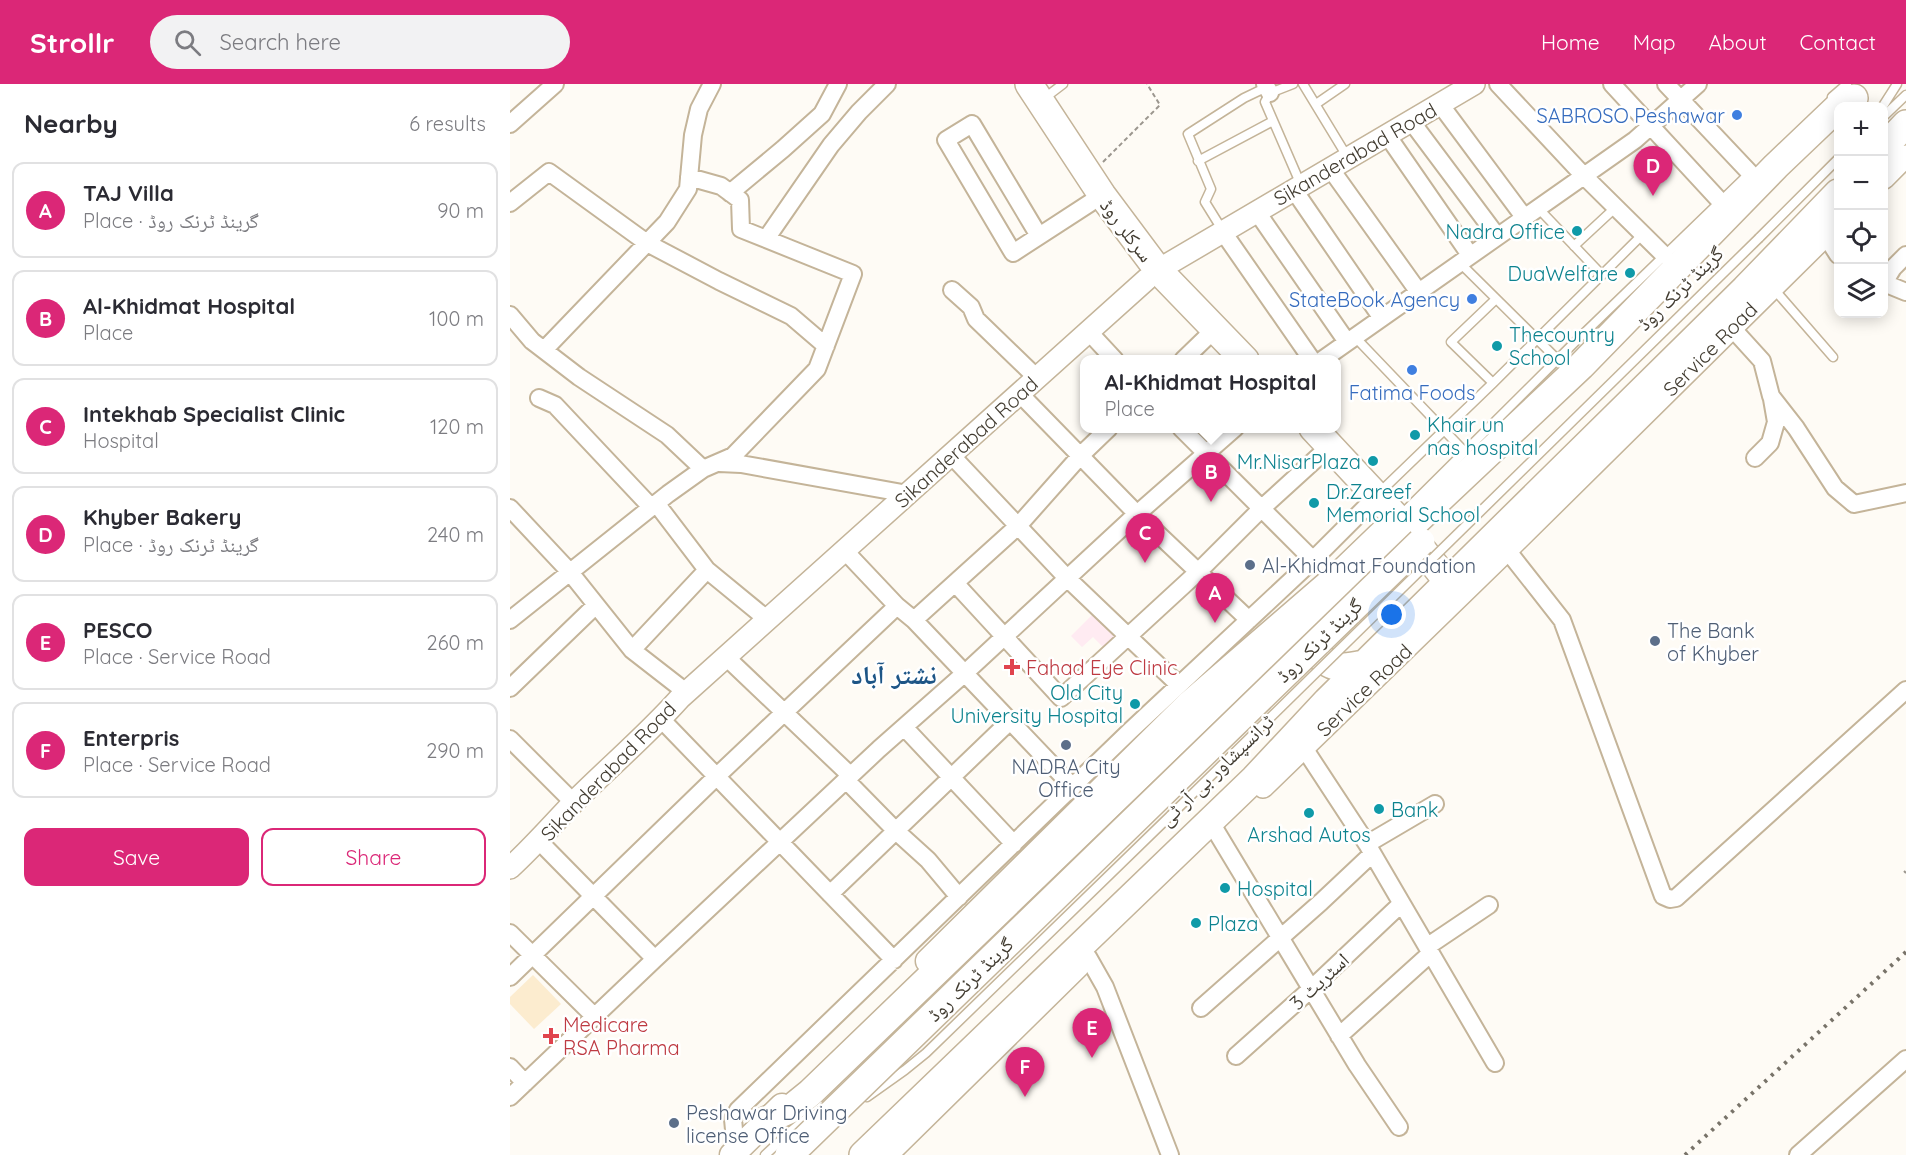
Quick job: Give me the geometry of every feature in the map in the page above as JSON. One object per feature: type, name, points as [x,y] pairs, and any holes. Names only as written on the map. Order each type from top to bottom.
[{"type":"main road","name":"سرکلر روڈ","points":[[1030,88],[1152,274],[1240,355]]},
{"type":"main road","points":[[1030,88],[1090,203],[1152,274]]},
{"type":"main road","points":[[734,1153],[1189,703],[1343,570],[1402,524],[1581,366],[1776,166],[1846,99]]},
{"type":"main road","name":"گرینڈ ٹرنک روڈ","points":[[789,1155],[1752,217],[1846,99]]},
{"type":"main road","points":[[1888,143],[1906,124]]},
{"type":"main road","points":[[863,1155],[1254,779],[1327,701],[1745,289],[1834,198]]},
{"type":"main road","points":[[1321,438],[1402,524],[1448,582]]},
{"type":"main road","points":[[767,1120],[789,1110],[810,1093],[1273,648],[1343,590],[1402,524]]},
{"type":"main road","points":[[1306,620],[1304,628],[1309,644],[1328,662],[1339,667],[1365,664]]},
{"type":"main road","points":[[1273,648],[1287,646],[1309,659],[1323,684],[1327,701]]},
{"type":"street","points":[[510,123],[555,84]]},
{"type":"street","points":[[544,350],[668,222],[688,189],[693,135],[699,109],[712,84]]},
{"type":"street","points":[[730,193],[822,114],[838,84]]},
{"type":"street","points":[[766,239],[831,145],[887,84]]},
{"type":"street","name":"Sikanderabad Road","points":[[510,868],[539,842],[574,802],[686,692],[952,456],[1152,274],[1474,84]]},
{"type":"street","points":[[1498,84],[1584,176],[1664,255]]},
{"type":"street","points":[[1612,84],[1720,201]]},
{"type":"street","points":[[1666,84],[1754,169]]},
{"type":"street","points":[[1329,355],[1635,140],[1698,84]]},
{"type":"street","points":[[1440,104],[1531,212]]},
{"type":"street","points":[[1411,121],[1497,236]]},
{"type":"street","points":[[1039,236],[972,124],[946,140],[1013,253],[1090,203]]},
{"type":"street","points":[[1387,135],[1465,259]]},
{"type":"street","points":[[1888,174],[1906,156]]},
{"type":"street","points":[[1339,163],[1418,291]]},
{"type":"street","points":[[510,203],[549,172],[647,243],[791,316],[826,346]]},
{"type":"street","points":[[510,620],[653,505],[711,466],[733,456],[818,369],[853,274],[741,229],[740,200],[721,186],[689,177]]},
{"type":"street","points":[[1297,188],[1381,317]]},
{"type":"street","points":[[1257,212],[1350,339]]},
{"type":"street","name":"Service Road","points":[[887,1155],[1216,831],[1507,550],[1832,229]]},
{"type":"street","points":[[1223,232],[1309,355]]},
{"type":"street","points":[[1888,276],[1906,255]]},
{"type":"street","points":[[1888,285],[1906,292]]},
{"type":"street","points":[[952,290],[971,307],[976,319],[1037,378]]},
{"type":"street","points":[[510,315],[532,341],[579,377],[711,466],[741,464],[908,494]]},
{"type":"street","points":[[1732,328],[1762,361],[1772,396],[1776,422],[1770,443],[1755,458]]},
{"type":"street","points":[[1188,355],[1214,330]]},
{"type":"street","points":[[1089,332],[1110,355]]},
{"type":"street","points":[[1020,394],[1137,514],[1249,620]]},
{"type":"street","points":[[1772,396],[1835,488],[1854,504],[1906,493]]},
{"type":"street","points":[[539,398],[555,405],[653,505],[707,570],[768,620]]},
{"type":"street","points":[[914,620],[1018,526],[1081,454],[1105,433]]},
{"type":"street","points":[[1185,433],[1313,560]]},
{"type":"street","points":[[510,1097],[848,778],[1137,514],[1230,433]]},
{"type":"street","points":[[955,583],[1061,698],[1198,572],[1261,509],[1321,438]]},
{"type":"street","points":[[952,456],[1067,578],[1179,685]]},
{"type":"street","points":[[734,1153],[733,1119],[738,1110],[1073,786],[1313,560],[1376,496]]},
{"type":"street","points":[[510,508],[569,572],[632,650],[686,692]]},
{"type":"street","points":[[1507,550],[1562,620],[1663,896],[1670,899],[1676,898],[1906,690]]},
{"type":"street","points":[[845,551],[1073,786]]},
{"type":"street","points":[[632,650],[707,570]]},
{"type":"street","points":[[510,688],[596,606]]},
{"type":"street","points":[[510,977],[717,776],[897,606]]},
{"type":"street","points":[[726,657],[848,778],[896,831],[928,860],[959,897]]},
{"type":"street","points":[[661,719],[894,960]]},
{"type":"street","points":[[830,894],[1010,721]]},
{"type":"street","points":[[904,727],[1014,844]]},
{"type":"street","points":[[510,739],[574,802]]},
{"type":"street","points":[[1304,748],[1369,849],[1495,1063]]},
{"type":"street","points":[[1202,1008],[1280,938],[1369,849],[1435,804]]},
{"type":"street","points":[[1216,831],[1339,1036],[1399,1127]]},
{"type":"street","points":[[539,842],[655,959]]},
{"type":"street","name":"اسٹریٹ 3","points":[[1236,1056],[1401,904]]},
{"type":"street","points":[[1339,1036],[1430,950],[1490,905]]},
{"type":"street","points":[[510,933],[594,1016]]},
{"type":"street","points":[[1088,957],[1105,987],[1170,1155]]},
{"type":"street","points":[[1798,1155],[1906,1059]]},
{"type":"street","points":[[510,1066],[525,1083]]},
{"type":"lane","points":[[1030,88],[1064,84]]},
{"type":"lane","points":[[1223,232],[1205,202],[1211,189],[1188,134],[1244,98],[1267,88],[1293,84]]},
{"type":"lane","points":[[1303,84],[1316,104],[1339,163]]},
{"type":"lane","points":[[1316,104],[1345,84]]},
{"type":"lane","points":[[1886,102],[1897,84]]},
{"type":"lane","points":[[1267,88],[1265,102],[1297,188]]},
{"type":"lane","points":[[1888,112],[1906,95]]},
{"type":"lane","points":[[1198,161],[1273,121]]},
{"type":"lane","name":"ٹرانسپشاور بی آر ٹی","points":[[858,1104],[926,1053],[1834,164]]},
{"type":"lane","points":[[1402,524],[1465,452],[1557,359],[1754,169]]},
{"type":"lane","points":[[1574,246],[1616,207]]},
{"type":"lane","points":[[1531,212],[1574,246],[1602,275]]},
{"type":"lane","points":[[1376,496],[1493,384],[1643,234]]},
{"type":"lane","points":[[1465,259],[1496,299],[1557,359]]},
{"type":"lane","points":[[1772,287],[1833,357]]},
{"type":"lane","points":[[1493,384],[1451,342],[1496,299]]},
{"type":"lane","points":[[1350,339],[1465,452]]},
{"type":"lane","name":"ٹرانسپشاور بی آر ٹی","points":[[765,1155],[828,1102],[874,1084],[926,1053]]},
{"type":"path","points":[[1089,176],[1160,105],[1147,84]]},
{"type":"shaded area","points":[[1096,611],[1120,636],[1105,649],[1093,637],[1082,647],[1071,636]]},
{"type":"shaded area","points":[[533,975],[561,1004],[534,1029],[510,1004],[510,997]]},
{"type":"railway","points":[[1685,1155],[1906,952]]},
{"type":"place","name":"SABROSO Peshawar","points":[[1737,115]]},
{"type":"place","name":"Khyber Bakery","points":[[1653,196]]},
{"type":"place","name":"Nadra Office","points":[[1577,231]]},
{"type":"place","name":"DuaWelfare","points":[[1630,273]]},
{"type":"place","name":"StateBook Agency","points":[[1472,299]]},
{"type":"place","name":"Thecountry School","points":[[1497,346]]},
{"type":"place","name":"Fatima Foods","points":[[1412,370]]},
{"type":"place","name":"Khair un nas hospital","points":[[1415,435]]},
{"type":"place","name":"Mr.NisarPlaza","points":[[1373,461]]},
{"type":"place","name":"Al-Khidmat Hospital","points":[[1211,502]]},
{"type":"place","name":"Dr.Zareef Memorial School","points":[[1314,503]]},
{"type":"place","name":"Intekhab Specialist Clinic","points":[[1145,563]]},
{"type":"place","name":"Al-Khidmat Foundation","points":[[1250,565]]},
{"type":"place","name":"TAJ Villa","points":[[1215,623]]},
{"type":"place","name":"The Bank of Khyber","points":[[1655,641]]},
{"type":"place","name":"Fahad Eye Clinic","points":[[1012,667]]},
{"type":"place","name":"Old City University Hospital","points":[[1135,704]]},
{"type":"place","name":"NADRA City Office","points":[[1066,745]]},
{"type":"place","name":"Bank","points":[[1379,809]]},
{"type":"place","name":"Arshad Autos","points":[[1309,813]]},
{"type":"place","name":"Hospital","points":[[1225,888]]},
{"type":"place","name":"Plaza","points":[[1196,923]]},
{"type":"place","name":"Medicare RSA Pharma","points":[[551,1036]]},
{"type":"place","name":"PESCO","points":[[1092,1058]]},
{"type":"place","name":"Enterpris","points":[[1025,1097]]},
{"type":"place","name":"Peshawar Driving license Office","points":[[674,1123]]},
{"type":"district","name":"نشتر آباد","points":[[894,674]]}]
